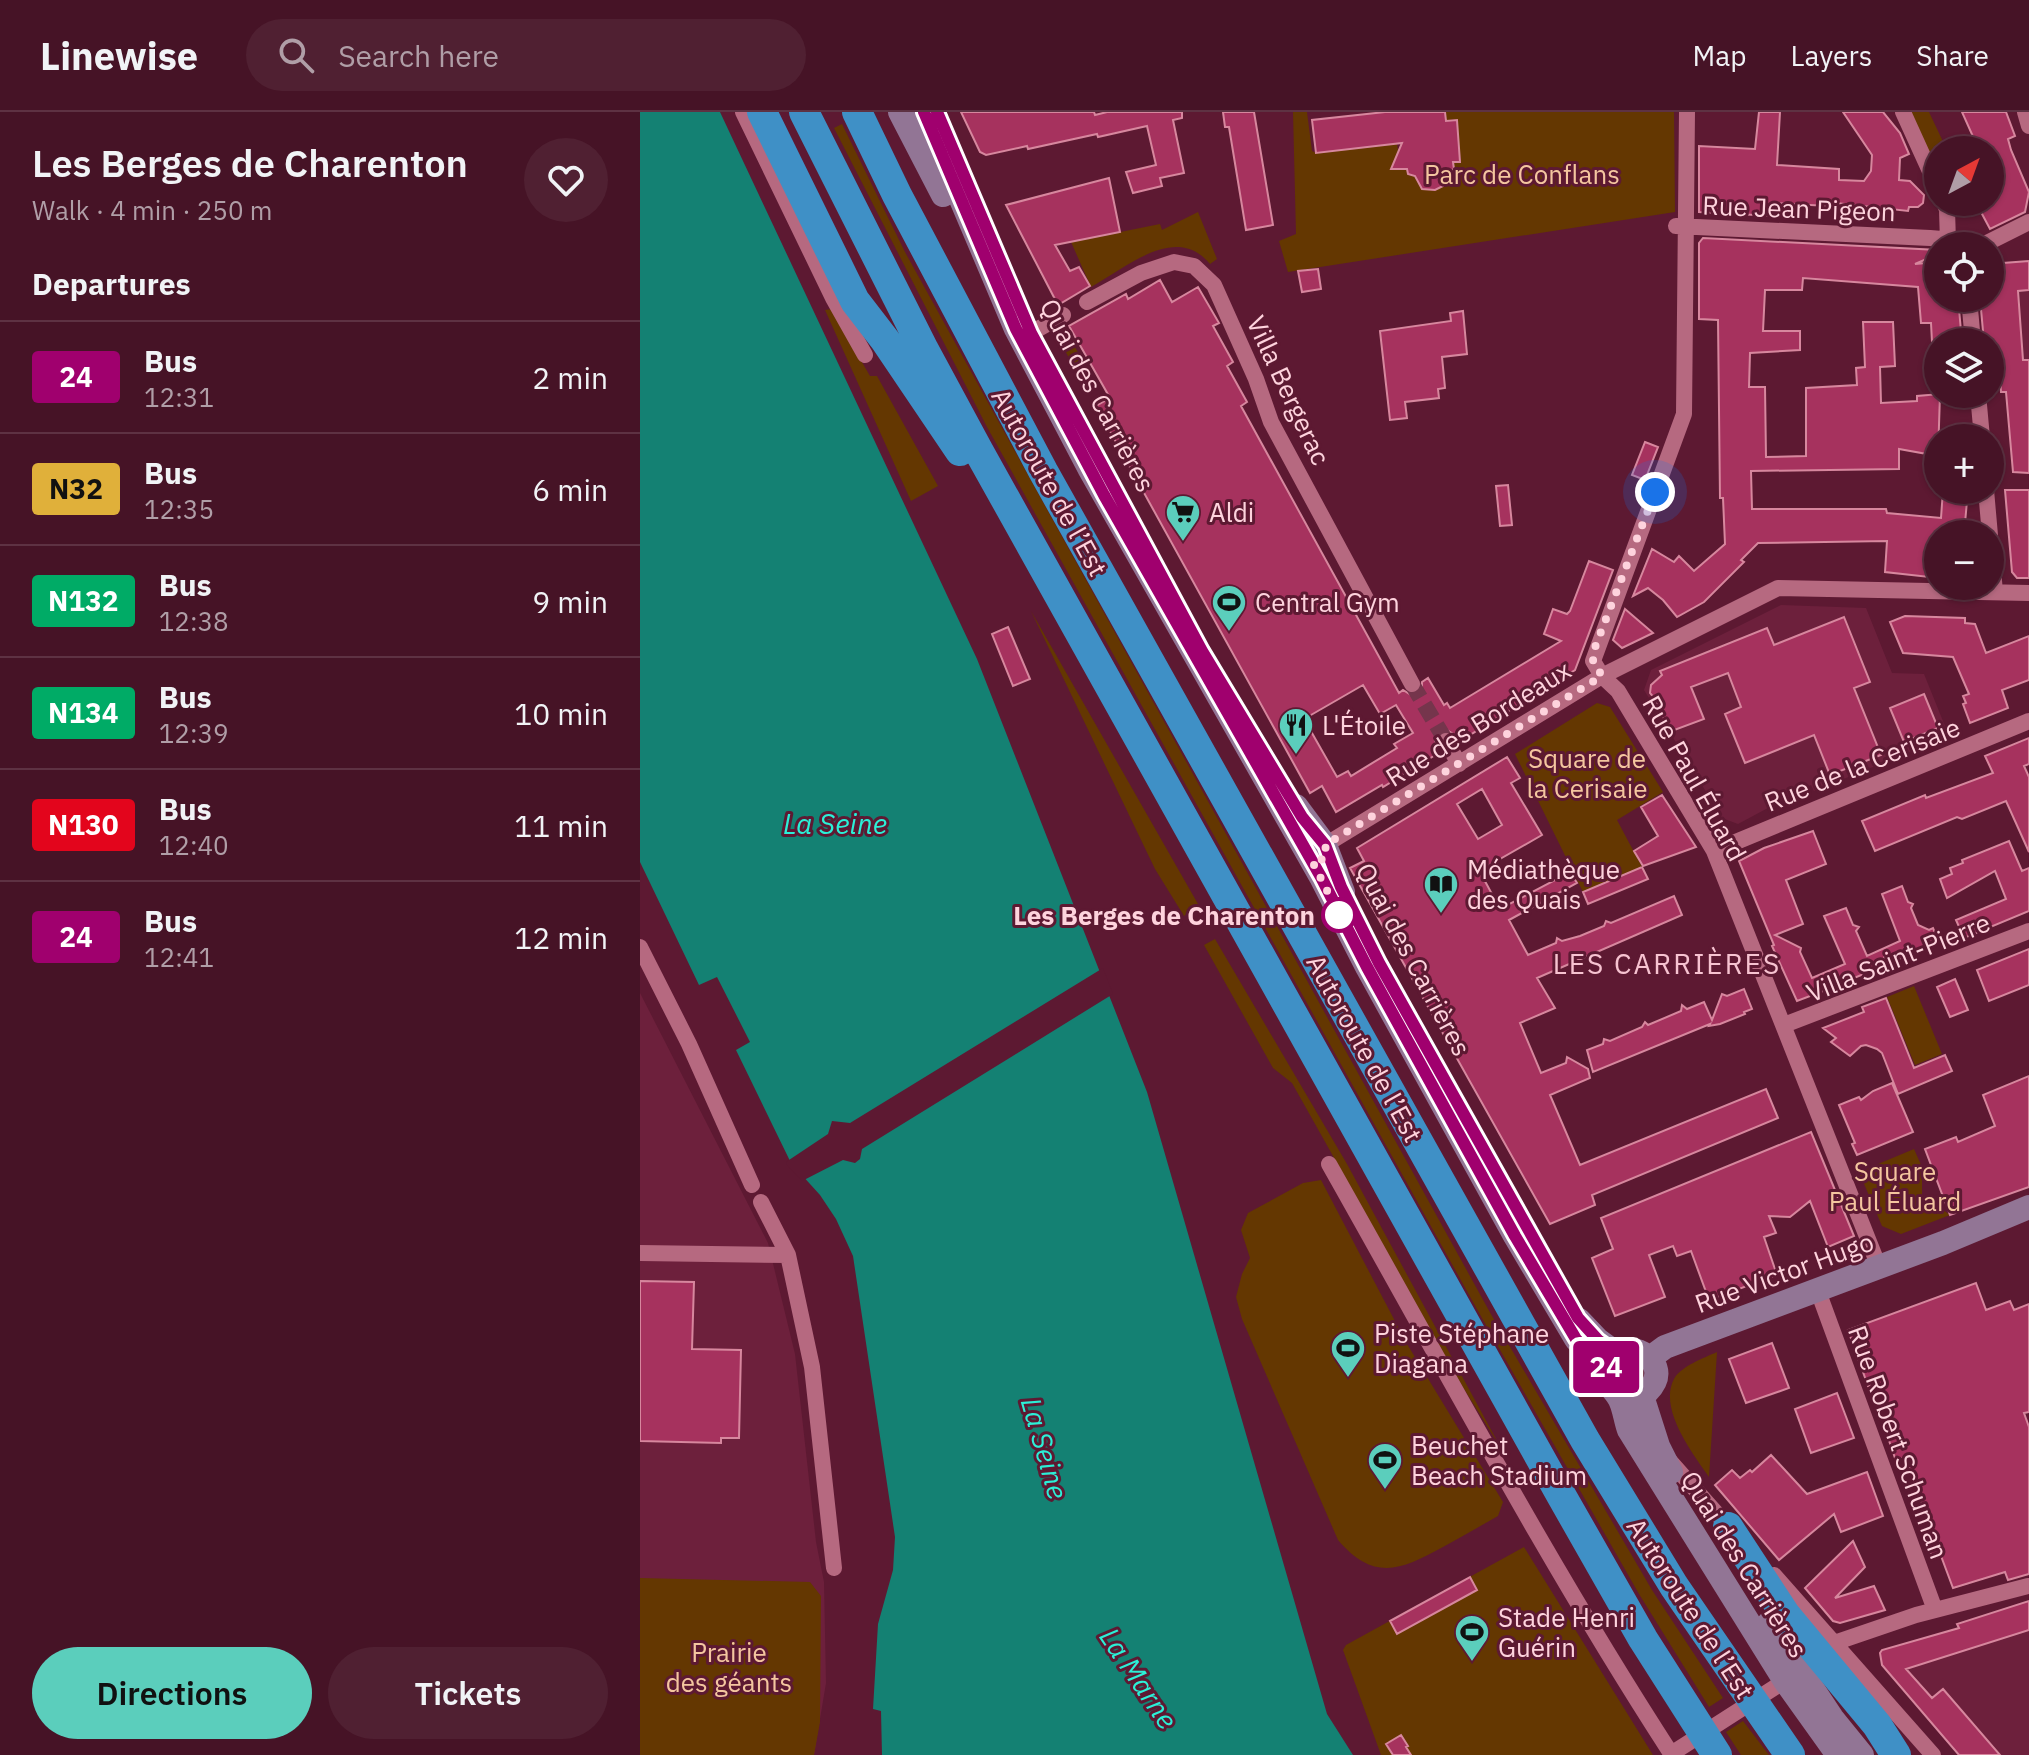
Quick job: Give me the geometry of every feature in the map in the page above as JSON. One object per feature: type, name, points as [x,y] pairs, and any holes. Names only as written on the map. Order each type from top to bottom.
[{"type":"highway","points":[[762,112],[855,301],[1047,576]]},
{"type":"highway","name":"Autoroute de l’Est","points":[[804,112],[924,350],[1047,576],[1568,1508],[1643,1639],[1717,1755]]},
{"type":"highway","name":"Autoroute de l’Est","points":[[857,112],[1029,444],[1570,1414],[1674,1586],[1790,1755]]},
{"type":"highway","points":[[1728,1527],[1785,1614],[1871,1717],[1896,1755]]},
{"type":"main road","points":[[900,112],[1015,335],[1033,360]]},
{"type":"main road","name":"Quai des Carrières","points":[[924,112],[1016,329],[1133,548],[1341,887],[1379,963],[1578,1318],[1598,1340],[1611,1361]]},
{"type":"main road","name":"Quai des Carrières","points":[[937,112],[1031,333],[1202,651],[1318,849]]},
{"type":"main road","name":"Rue Victor Hugo","points":[[1650,1358],[1665,1347],[1961,1236],[2029,1207]]},
{"type":"main road","points":[[1630,1348],[1638,1349],[1650,1358],[1655,1375],[1649,1390],[1630,1396],[1607,1383],[1611,1361],[1630,1348]]},
{"type":"main road","name":"Quai des Carrières","points":[[1630,1396],[1781,1683],[1832,1718],[1862,1755]]},
{"type":"main road","name":"Quai des Carrières","points":[[1630,1396],[1629,1430],[1781,1683],[1838,1755]]},
{"type":"street","points":[[743,112],[833,298],[865,355]]},
{"type":"street","points":[[1602,676],[1593,661],[1594,650],[1684,414],[1681,227],[1687,112]]},
{"type":"street","points":[[1903,112],[1924,158]]},
{"type":"street","points":[[2025,112],[2029,126]]},
{"type":"street","points":[[2004,234],[2029,222]]},
{"type":"street","name":"Rue Jean Pigeon","points":[[1681,227],[1924,238]]},
{"type":"street","name":"Villa Bergerac","points":[[1087,302],[1141,273],[1174,262],[1194,266],[1214,285],[1256,379],[1271,422],[1412,684]]},
{"type":"street","points":[[1031,333],[1063,315]]},
{"type":"street","name":"Rue des Bordeaux","points":[[1318,849],[1602,676],[1778,588],[1924,591]]},
{"type":"street","name":"Rue des Bordeaux","points":[[2004,592],[2029,593]]},
{"type":"street","name":"Rue Paul Éluard","points":[[1602,676],[1618,691],[1714,851],[1879,1267]]},
{"type":"street","name":"Rue de la Cerisaie","points":[[1714,851],[2029,721]]},
{"type":"street","points":[[1446,741],[1459,764]]},
{"type":"street","name":"Villa Saint-Pierre","points":[[1784,1025],[2029,931]]},
{"type":"street","points":[[640,947],[689,1044],[752,1185]]},
{"type":"street","points":[[1329,1164],[1538,1534],[1634,1697],[1673,1754],[1781,1683]]},
{"type":"street","points":[[761,1202],[788,1255],[812,1367],[834,1568]]},
{"type":"street","points":[[640,1253],[788,1255]]},
{"type":"street","name":"Rue Robert Schuman","points":[[1818,1291],[1935,1610]]},
{"type":"street","name":"Quai des Carrières","points":[[1658,1446],[1933,1755]]},
{"type":"street","points":[[1834,1643],[1935,1610],[2028,1586]]},
{"type":"shaded area","points":[[2029,261],[2029,360],[2004,362],[2004,328],[1990,328],[1990,312],[2004,312],[2004,265]]},
{"type":"shaded area","points":[[1781,605],[1866,608],[1892,673],[1924,674],[1949,736],[1814,791],[1811,785],[1738,824],[1722,818],[1644,690],[1651,670]]},
{"type":"shaded area","points":[[640,993],[768,1243],[795,1354],[816,1542],[824,1582],[826,1683],[814,1755],[640,1755]]},
{"type":"shaded area","points":[[2029,1601],[2029,1755],[1959,1755],[1882,1665],[1880,1653]]},
{"type":"green space","name":"Parc de Conflans","points":[[1293,112],[1307,112],[1312,151],[1397,144],[1401,170],[1409,166],[1410,176],[1419,173],[1419,183],[1445,180],[1442,170],[1451,171],[1451,161],[1459,162],[1461,159],[1453,119],[1446,122],[1445,112],[1674,112],[1675,212],[1288,272],[1279,241],[1296,234]]},
{"type":"green space","points":[[1908,112],[1929,112],[1940,136],[1924,136],[1924,146]]},
{"type":"green space","points":[[842,124],[905,252],[1492,1316],[1652,1590],[1723,1698],[1709,1707],[1639,1594],[1483,1320],[987,427],[834,128]]},
{"type":"green space","points":[[1198,212],[1217,259],[1210,264],[1197,252],[1182,247],[1167,248],[1136,260],[1091,287],[1071,242],[1160,224],[1162,230]]},
{"type":"green space","points":[[831,309],[870,376],[877,376],[938,486],[911,501],[825,310]]},
{"type":"green space","points":[[1064,328],[1087,368],[1078,374],[1058,338],[1058,331]]},
{"type":"green space","points":[[1031,611],[1198,904],[1184,916],[1155,869]]},
{"type":"green space","name":"Square de la Cerisaie","points":[[1597,703],[1610,707],[1663,792],[1617,820],[1642,867],[1583,892],[1515,754]]},
{"type":"green space","points":[[1215,939],[1347,1164],[1502,1450],[1461,1384],[1292,1083],[1273,1068],[1204,945]]},
{"type":"green space","points":[[1914,986],[1942,1054],[1915,1065],[1887,997]]},
{"type":"green space","name":"Square Paul Éluard","points":[[1914,1149],[1922,1167],[1922,1195],[1950,1215],[1901,1234],[1882,1226],[1859,1172]]},
{"type":"green space","name":"Piste Stéphane Diagana","points":[[1321,1180],[1407,1344],[1503,1502],[1498,1516],[1428,1555],[1401,1566],[1376,1567],[1351,1553],[1338,1540],[1242,1319],[1236,1297],[1250,1258],[1241,1230],[1248,1213],[1303,1183]]},
{"type":"green space","points":[[1717,1352],[1709,1477],[1680,1431],[1670,1404],[1670,1391],[1674,1379],[1682,1370]]},
{"type":"green space","name":"Stade Henri Guérin","points":[[1524,1547],[1653,1755],[1381,1755],[1343,1650],[1346,1645]]},
{"type":"green space","name":"Prairie des géants","points":[[640,1578],[810,1582],[821,1596],[820,1722],[814,1755],[640,1755]]},
{"type":"green space","points":[[1743,1721],[1769,1755],[1741,1755],[1726,1732]]},
{"type":"water","name":"La Seine","points":[[640,112],[720,112],[977,659],[1147,1092],[1327,1714],[1353,1755],[882,1755],[881,1711],[873,1709],[878,1624],[893,1570],[895,1537],[853,1256],[836,1219],[820,1195],[791,1163],[736,1050],[750,1042],[717,977],[699,985],[640,862]]},
{"type":"pier","points":[[1103,968],[1113,994],[862,1149],[860,1159],[855,1163],[843,1160],[802,1181],[787,1165],[786,1162],[828,1134],[832,1121],[850,1123]]},
{"type":"building","points":[[961,112],[1094,112],[1095,115],[1107,112],[1182,112],[1182,118],[1173,120],[1184,173],[1160,178],[1162,186],[1133,193],[1126,172],[1156,165],[1147,126],[986,155],[980,152]]},
{"type":"building","points":[[1223,112],[1254,112],[1273,225],[1246,230],[1229,127],[1225,127]]},
{"type":"building","points":[[1385,112],[1445,112],[1446,121],[1457,120],[1460,162],[1453,162],[1454,169],[1447,172],[1443,186],[1435,190],[1422,189],[1407,169],[1391,169],[1402,143],[1316,153],[1312,120]]},
{"type":"building","points":[[1759,112],[1780,112],[1777,165],[1839,169],[1839,180],[1864,181],[1871,171],[1872,155],[1843,112],[1883,112],[1900,133],[1909,154],[1900,158],[1899,180],[1910,181],[1924,195],[1923,203],[1918,207],[1909,207],[1908,211],[1828,202],[1828,206],[1775,203],[1774,216],[1699,212],[1699,146],[1755,149]]},
{"type":"building","points":[[1962,112],[2006,112],[2015,136],[2008,139],[2011,150],[2029,192],[2025,212],[1990,229],[1983,216],[2004,216],[2004,136],[1973,136]]},
{"type":"building","points":[[1109,178],[1120,232],[1055,245],[1070,271],[1079,267],[1090,286],[1058,305],[1006,205]]},
{"type":"building","points":[[1703,238],[1924,249],[1924,260],[1915,264],[1924,263],[1924,312],[1959,312],[1961,328],[1931,328],[1931,323],[1921,323],[1918,287],[1803,278],[1802,290],[1765,290],[1763,331],[1800,331],[1800,350],[1750,353],[1749,387],[1765,387],[1766,457],[1806,456],[1806,388],[1857,385],[1856,368],[1865,367],[1863,322],[1893,322],[1895,366],[1880,367],[1881,403],[1917,401],[1917,396],[1924,395],[1924,408],[1940,408],[1939,424],[1924,424],[1924,453],[1899,449],[1899,469],[1751,471],[1752,509],[1886,509],[1887,513],[1941,518],[1942,504],[1967,504],[1965,520],[1924,520],[1924,576],[1885,572],[1887,541],[1758,543],[1741,560],[1744,562],[1704,602],[1677,617],[1648,588],[1633,596],[1652,549],[1674,562],[1679,556],[1694,571],[1725,544],[1723,498],[1720,498],[1718,320],[1699,319],[1699,243]]},
{"type":"building","points":[[2029,261],[2029,290],[2018,291],[2023,360],[2029,360],[2029,473],[2013,472],[2004,392],[2004,328],[1983,328],[1981,312],[2004,312],[2004,263]]},
{"type":"building","points":[[1318,269],[1321,289],[1302,292],[1298,271]]},
{"type":"building","points":[[1160,280],[1172,302],[1198,287],[1219,323],[1213,326],[1233,362],[1227,366],[1247,402],[1241,406],[1399,693],[1403,690],[1411,695],[1416,694],[1428,678],[1444,705],[1447,703],[1450,708],[1561,641],[1544,634],[1553,609],[1567,614],[1570,611],[1589,561],[1613,570],[1575,670],[1465,738],[1461,731],[1455,735],[1447,730],[1440,732],[1435,740],[1437,754],[1336,812],[1322,786],[1310,793],[1096,406],[1110,398],[1069,326],[1126,294],[1128,299]],"holes":[[[1363,685],[1380,714],[1396,705],[1413,733],[1394,744],[1397,748],[1351,776],[1348,771],[1337,777],[1304,719]]]},
{"type":"building","points":[[1463,311],[1467,354],[1442,357],[1445,388],[1438,389],[1439,398],[1405,402],[1407,418],[1390,420],[1380,331],[1451,321],[1450,313]]},
{"type":"building","points":[[1645,442],[1658,447],[1645,480],[1632,475]]},
{"type":"building","points":[[1508,485],[1512,525],[1500,526],[1496,486]]},
{"type":"building","points":[[2005,490],[2029,490],[2029,578],[2017,578],[2012,572]]},
{"type":"building","points":[[1625,609],[1653,633],[1622,648],[1613,640]]},
{"type":"building","points":[[1905,616],[1965,618],[1965,623],[1975,624],[1986,653],[2029,636],[2029,680],[2002,690],[2008,708],[1970,723],[1963,704],[1966,703],[1963,696],[1969,694],[1953,657],[1903,653],[1890,622]]},
{"type":"building","points":[[1844,617],[1870,682],[1854,688],[1881,755],[1830,775],[1814,735],[1745,763],[1725,714],[1741,707],[1728,673],[1691,687],[1704,719],[1669,732],[1650,693],[1651,685],[1662,675],[1660,671],[1767,628],[1774,645]]},
{"type":"building","points":[[1008,627],[1030,679],[1013,686],[992,634]]},
{"type":"building","points":[[1924,694],[1938,728],[1904,742],[1890,708]]},
{"type":"building","points":[[2029,738],[2029,764],[2024,766],[2029,777],[2029,852],[2006,801],[1962,819],[1957,817],[1875,851],[1862,821],[1925,795],[1926,798],[1993,773],[1985,756]]},
{"type":"building","points":[[1507,757],[1520,778],[1511,783],[1542,835],[1479,871],[1500,909],[1570,872],[1577,883],[1509,920],[1528,955],[1556,943],[1557,938],[1562,941],[1580,936],[1604,926],[1606,921],[1611,923],[1674,896],[1682,915],[1537,978],[1555,1008],[1520,1023],[1541,1073],[1566,1063],[1567,1057],[1588,1069],[1590,1078],[1550,1095],[1580,1165],[1766,1089],[1778,1118],[1592,1195],[1595,1205],[1550,1224],[1350,868],[1364,861],[1357,848]],"holes":[[[1482,789],[1502,825],[1478,839],[1457,804]]]},
{"type":"building","points":[[1662,795],[1696,847],[1643,866],[1634,851],[1658,836],[1641,807]]},
{"type":"building","points":[[1813,831],[1826,864],[1786,880],[1803,924],[1775,935],[1801,948],[1812,978],[1845,964],[1824,916],[1846,908],[1853,925],[1859,927],[1856,931],[1867,956],[1900,941],[1882,894],[1902,886],[1908,902],[1913,904],[1911,908],[1918,925],[1929,930],[1933,928],[1939,942],[1897,960],[1885,955],[1881,967],[1842,983],[1831,978],[1826,990],[1797,1001],[1739,861],[1764,848]]},
{"type":"building","points":[[2009,841],[2022,871],[2029,868],[2029,911],[1964,938],[1956,920],[2006,899],[1995,871],[1947,898],[1940,879],[1952,874],[1950,868],[1963,863],[1962,860]]},
{"type":"building","points":[[1642,867],[1648,879],[1588,904],[1583,892]]},
{"type":"building","points":[[2029,949],[2029,985],[1989,1001],[1977,970]]},
{"type":"building","points":[[1955,979],[1968,1010],[1950,1017],[1937,987]]},
{"type":"building","points":[[1744,989],[1752,1009],[1745,1014],[1720,1024],[1710,1024],[1593,1072],[1587,1050],[1603,1044],[1604,1039],[1610,1041],[1642,1027],[1645,1022],[1648,1025],[1681,1011],[1682,1005],[1687,1009],[1704,1002],[1712,1020],[1722,994],[1727,996]]},
{"type":"building","points":[[1886,998],[1914,1068],[1945,1055],[1952,1071],[1898,1094],[1882,1053],[1877,1049],[1861,1046],[1850,1056],[1831,1042],[1836,1038],[1823,1028],[1864,1012],[1862,1007]]},
{"type":"building","points":[[2029,1076],[2029,1187],[1950,1215],[1925,1149],[1956,1137],[1958,1142],[1995,1126],[1983,1095]]},
{"type":"building","points":[[1892,1083],[1913,1132],[1857,1155],[1839,1105],[1859,1097],[1861,1100]]},
{"type":"building","points":[[1811,1132],[1854,1236],[1828,1247],[1810,1201],[1790,1217],[1769,1216],[1776,1233],[1764,1237],[1777,1275],[1709,1300],[1691,1251],[1677,1256],[1673,1246],[1649,1255],[1665,1297],[1615,1316],[1592,1258],[1613,1249],[1601,1218]]},
{"type":"building","points":[[640,1281],[694,1282],[692,1349],[741,1350],[739,1438],[721,1438],[721,1443],[640,1441]]},
{"type":"building","points":[[1976,1283],[1986,1310],[2010,1301],[2014,1310],[2029,1304],[2029,1412],[2024,1413],[2029,1427],[2029,1574],[2008,1580],[2005,1572],[1953,1588],[1941,1556],[1933,1559],[1922,1529],[1930,1526],[1905,1457],[1896,1461],[1885,1429],[1894,1426],[1878,1382],[1868,1386],[1848,1330]]},
{"type":"building","points":[[1772,1343],[1789,1388],[1746,1403],[1729,1359]]},
{"type":"building","points":[[1837,1393],[1854,1438],[1811,1453],[1795,1409]]},
{"type":"building","points":[[1771,1455],[1807,1494],[1867,1472],[1883,1516],[1841,1532],[1834,1514],[1779,1560],[1715,1485],[1732,1470],[1740,1478],[1750,1470],[1752,1472]]},
{"type":"building","points":[[1853,1541],[1865,1567],[1835,1598],[1874,1586],[1885,1610],[1840,1623],[1833,1621],[1805,1588]]},
{"type":"building","points":[[1470,1577],[1477,1590],[1397,1634],[1390,1621]]},
{"type":"building","points":[[2029,1601],[2029,1630],[1906,1669],[1932,1698],[1943,1689],[2000,1755],[1959,1755],[1882,1665],[1880,1653],[1959,1628],[1957,1624]]},
{"type":"building","points":[[1401,1735],[1411,1755],[1393,1755],[1386,1744]]},
{"type":"tunnel","points":[[1412,684],[1446,741]]},
{"type":"bus line","name":"24","points":[[924,112],[1016,329],[1104,495],[1321,877],[1515,1236],[1576,1339],[1605,1370],[1616,1353],[1598,1340],[1578,1318],[1379,963],[1341,887],[1325,845],[1302,817],[1202,651],[1031,333],[937,112]]},
{"type":"place","name":"Aldi","points":[[1183,543]]},
{"type":"place","name":"Central Gym","points":[[1229,633]]},
{"type":"place","name":"L'Étoile","points":[[1296,756]]},
{"type":"place","name":"Les Berges de Charenton","points":[[1339,915]]},
{"type":"place","name":"Médiathèque des Quais","points":[[1441,915]]},
{"type":"place","name":"Piste Stéphane Diagana","points":[[1348,1379]]},
{"type":"place","name":"Beuchet Beach Stadium","points":[[1385,1491]]},
{"type":"place","name":"Stade Henri Guérin","points":[[1472,1663]]},
{"type":"district","name":"LES CARRIÈRES","points":[[1667,963]]},
{"type":"route","points":[[1339,915],[1343,922],[1312,861],[1321,860],[1327,855],[1325,845],[1602,676],[1593,661],[1594,650],[1655,492]]},
{"type":"water label","name":"La Marne","points":[[1139,1678]]}]
